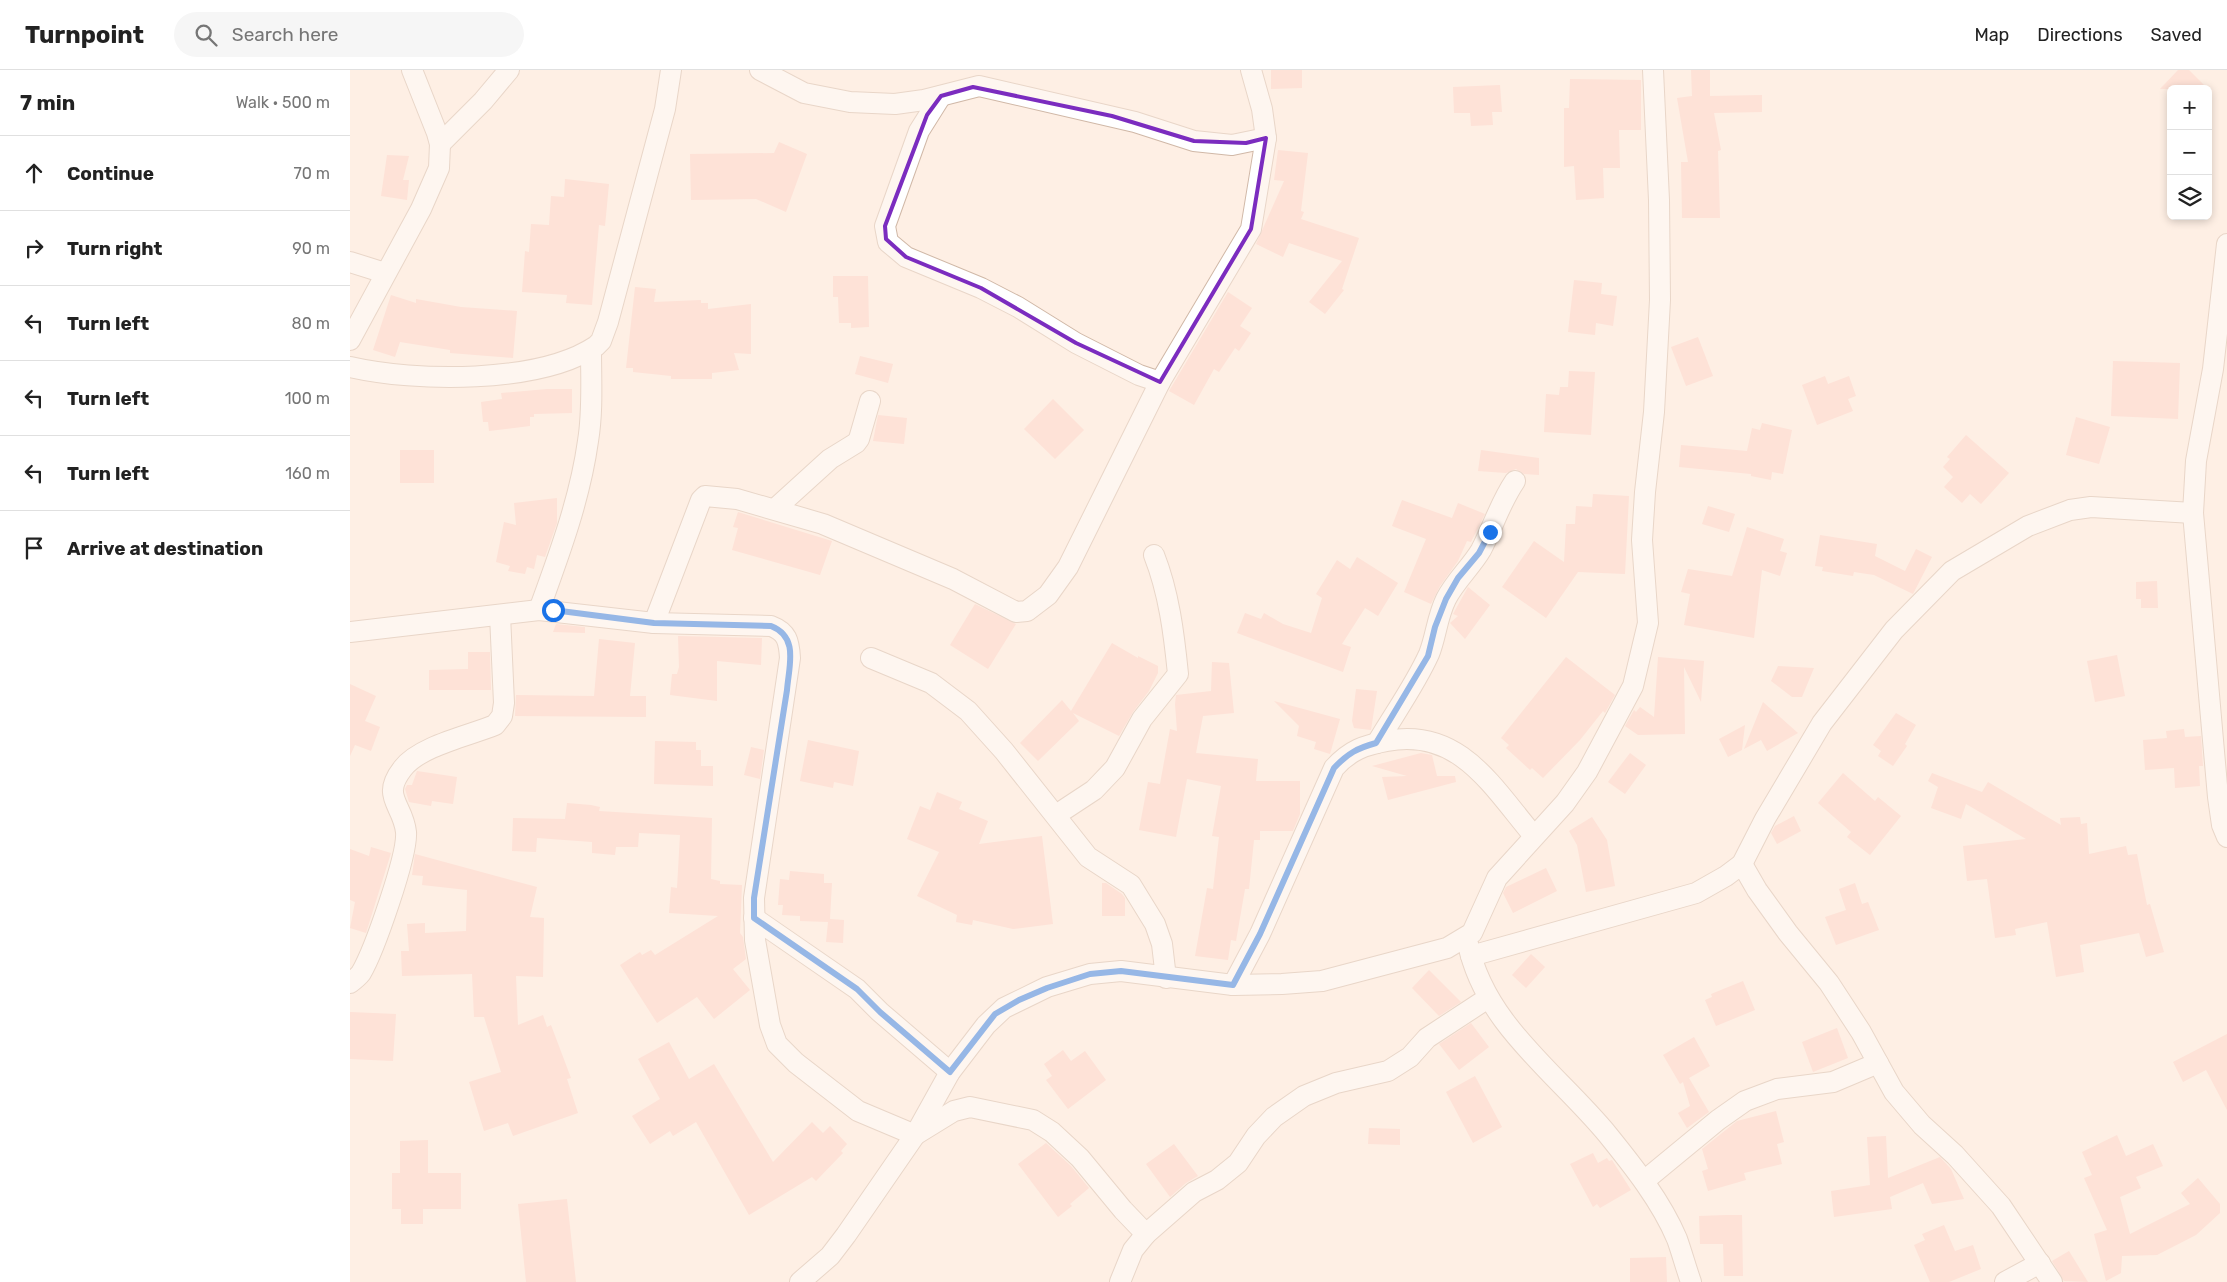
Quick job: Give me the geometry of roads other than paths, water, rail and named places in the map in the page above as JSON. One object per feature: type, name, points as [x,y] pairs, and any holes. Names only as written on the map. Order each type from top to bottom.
[{"type":"street","points":[[350,340],[421,208],[439,168],[440,144],[432,118],[412,70]]},
{"type":"street","points":[[440,144],[483,101],[509,70]]},
{"type":"street","points":[[350,367],[390,374],[480,376],[531,370],[553,365],[591,350],[601,341],[608,322],[665,109],[671,70]]},
{"type":"street","points":[[760,70],[804,93],[850,102],[895,104],[941,96],[979,86],[1135,122],[1194,141],[1232,145],[1266,138]]},
{"type":"street","points":[[654,623],[703,497],[737,499],[823,524],[953,579],[1012,611],[1027,611],[1048,595],[1068,567],[1160,382],[1248,237],[1254,217],[1266,138],[1252,70]]},
{"type":"street","points":[[1653,70],[1659,200],[1660,300],[1654,412],[1642,540],[1647,631],[1633,686],[1604,744],[1565,803],[1497,878],[1490,889],[1469,947],[1478,978],[1488,998],[1520,1041],[1607,1133],[1644,1181],[1676,1238],[1691,1282]]},
{"type":"street","points":[[941,96],[918,131],[885,226],[888,242],[906,257],[981,288],[1018,307],[1076,343],[1139,375],[1160,382]]},
{"type":"street","points":[[2227,244],[2213,370],[2196,461],[2193,513],[2218,797],[2222,826],[2227,837]]},
{"type":"street","points":[[350,262],[385,273]]},
{"type":"street","points":[[539,610],[567,533],[588,442],[591,415],[591,350]]},
{"type":"street","points":[[775,509],[830,459],[859,439],[870,401]]},
{"type":"street","points":[[1376,743],[1428,656],[1435,627],[1446,599],[1458,578],[1479,553],[1490,532],[1500,503],[1515,481]]},
{"type":"street","points":[[800,1282],[830,1256],[915,1134],[950,1072],[995,1014],[1019,1000],[1047,988],[1090,974],[1121,971],[1233,985],[1322,981],[1447,948],[1469,947],[1696,893],[1726,876],[1742,864],[1765,819],[1822,723],[1894,630],[1952,571],[2028,526],[2070,510],[2090,507],[2193,513]]},
{"type":"street","points":[[1056,814],[1094,790],[1115,768],[1142,719],[1178,674],[1174,633],[1161,571],[1154,555]]},
{"type":"street","points":[[350,632],[539,610],[654,623],[771,626],[781,630],[787,637],[790,658],[787,690],[754,898],[755,940],[770,1026],[777,1044],[796,1063],[858,1111],[915,1134]]},
{"type":"street","points":[[352,980],[373,947],[396,880],[406,840],[404,823],[392,797],[394,782],[413,758],[494,725],[502,716],[504,703],[500,615]]},
{"type":"street","points":[[871,658],[931,683],[952,698],[984,727],[1056,814],[1074,842],[1088,857],[1131,885],[1142,900],[1155,924],[1162,944],[1166,978]]},
{"type":"street","points":[[1233,985],[1260,934],[1334,768],[1346,755],[1357,748],[1398,739],[1441,743],[1452,748],[1473,764],[1534,836]]},
{"type":"street","points":[[1742,864],[1782,926],[1829,983],[1894,1092],[1906,1108],[1955,1154],[2001,1206],[2052,1282]]},
{"type":"street","points":[[754,918],[857,989],[880,1012],[950,1072]]},
{"type":"street","points":[[1120,1282],[1133,1250],[1146,1234],[1194,1192],[1217,1180],[1238,1163],[1256,1136],[1274,1117],[1304,1096],[1336,1083],[1388,1071],[1410,1057],[1427,1038],[1488,998]]},
{"type":"street","points":[[1644,1181],[1718,1120],[1746,1101],[1776,1089],[1833,1082],[1878,1063]]},
{"type":"street","points":[[915,1134],[954,1111],[970,1107],[1033,1120],[1052,1132],[1080,1158],[1123,1210],[1146,1234]]},
{"type":"street","points":[[2005,1282],[2040,1263]]}]
